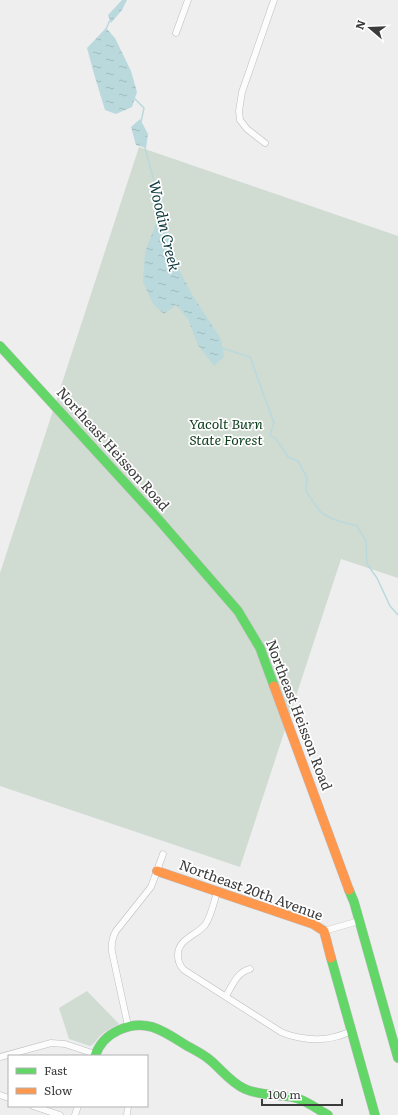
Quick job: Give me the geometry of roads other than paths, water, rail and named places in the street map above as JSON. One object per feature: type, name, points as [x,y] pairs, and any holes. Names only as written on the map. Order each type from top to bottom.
[{"type":"street","points":[[176,33],[188,0]]},
{"type":"street","points":[[265,143],[247,129],[240,120],[239,111],[242,92],[274,0]]},
{"type":"street","name":"Northeast Heisson Road","points":[[0,346],[159,520],[238,611],[260,648],[354,902],[398,1058]]},
{"type":"street","points":[[128,1026],[112,952],[112,939],[116,931],[150,887],[162,854]]},
{"type":"street","name":"Northeast 20th Avenue","points":[[157,871],[313,924],[324,931],[359,921]]},
{"type":"street","points":[[217,892],[206,923],[202,928],[186,939],[180,946],[178,961],[186,973],[288,1035],[321,1039],[339,1036],[352,1031]]},
{"type":"street","points":[[324,931],[375,1115]]},
{"type":"street","points":[[226,996],[239,974],[250,969]]},
{"type":"street","points":[[0,1057],[51,1042],[65,1044],[95,1055],[99,1045],[105,1039],[128,1026],[144,1024],[160,1029],[209,1058],[235,1083],[244,1089],[254,1092],[297,1098],[328,1115]]},
{"type":"street","points":[[36,1107],[60,1115]]},
{"type":"water","points":[[122,0],[127,0],[122,10],[111,23],[108,15]]},
{"type":"water","points":[[106,28],[115,38],[131,71],[137,92],[132,107],[116,114],[105,110],[87,48]]},
{"type":"water","points":[[140,119],[148,134],[146,148],[136,145],[131,127]]},
{"type":"water","points":[[160,213],[163,213],[178,268],[193,296],[221,339],[224,357],[214,366],[198,345],[188,319],[176,305],[164,314],[153,304],[143,282],[145,252]]},
{"type":"waterway","name":"Woodin Creek","points":[[106,29],[110,20]]},
{"type":"waterway","name":"Woodin Creek","points":[[134,98],[144,108],[141,122]]},
{"type":"waterway","name":"Woodin Creek","points":[[145,148],[154,181],[159,214]]},
{"type":"waterway","name":"Woodin Creek","points":[[222,348],[250,357],[274,423],[270,435],[276,439],[288,457],[298,461],[307,478],[306,491],[321,512],[333,519],[357,526],[366,541],[367,564],[377,578],[390,606],[398,615]]},
{"type":"park label","name":"Yacolt Burn State Forest","points":[[226,432]]}]
